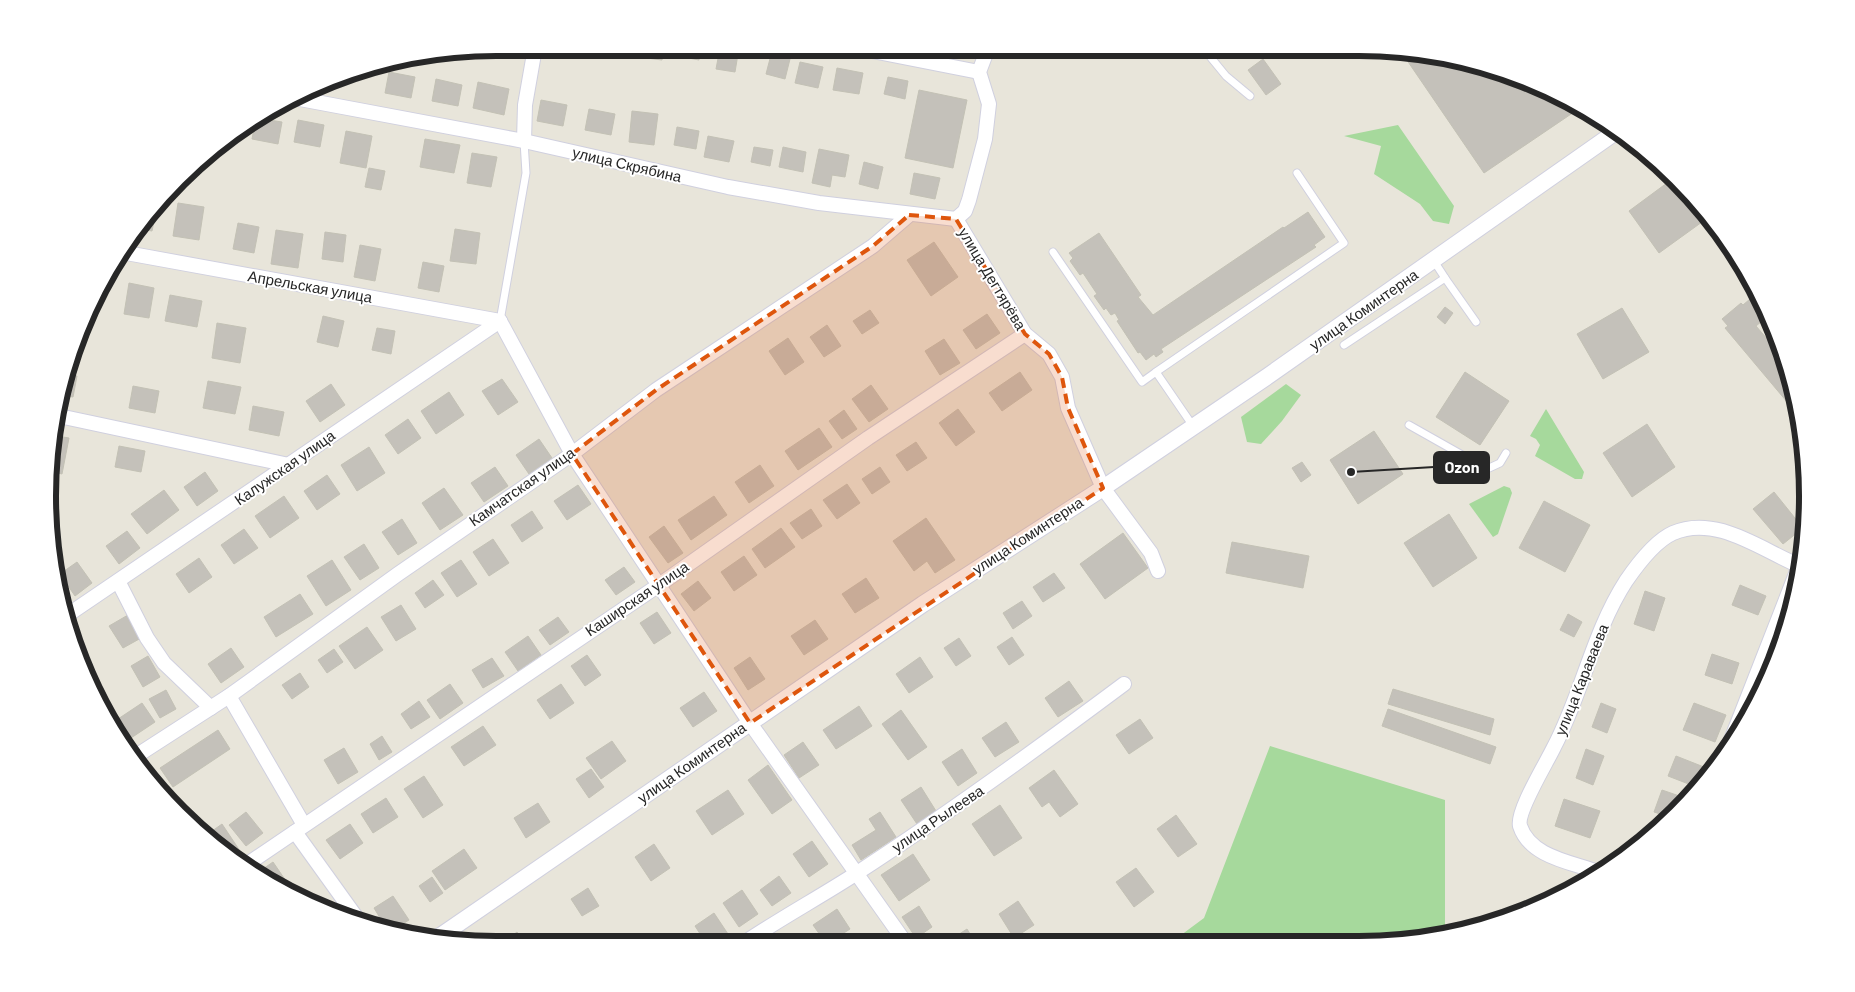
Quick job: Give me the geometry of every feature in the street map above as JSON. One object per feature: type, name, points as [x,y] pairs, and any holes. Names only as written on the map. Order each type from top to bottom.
[{"type":"street","points":[[524,142],[525,104],[534,56]]},
{"type":"street","points":[[898,56],[980,72],[985,56]]},
{"type":"street","name":"улица Дегтярёва","points":[[980,72],[989,104],[985,139],[969,200],[965,211],[956,219],[1025,334],[1049,354],[1062,377],[1068,408],[1103,488],[1151,553],[1158,572]]},
{"type":"street","name":"улица Скрябина","points":[[306,100],[524,142],[728,187],[819,203],[956,219]]},
{"type":"street","name":"улица Коминтерна","points":[[444,933],[923,604],[1103,488],[1193,427],[1434,261],[1611,135]]},
{"type":"street","name":"Камчатская улица","points":[[140,754],[229,696],[398,574],[572,454],[656,390],[873,246],[910,215]]},
{"type":"street","name":"Апрельская улица","points":[[129,254],[500,321]]},
{"type":"street","points":[[500,321],[572,454],[750,723],[901,936]]},
{"type":"street","name":"Калужская улица","points":[[72,612],[118,583],[500,321]]},
{"type":"street","name":"Каширская улица","points":[[252,862],[659,585],[868,438],[1025,334]]},
{"type":"street","points":[[64,417],[289,465]]},
{"type":"street","name":"улица Караваева","points":[[1591,870],[1542,852],[1525,839],[1519,823],[1523,809],[1562,732],[1598,636],[1626,582],[1654,547],[1672,534],[1693,527],[1713,528],[1793,563]]},
{"type":"street","points":[[118,583],[147,638],[164,663],[211,708]]},
{"type":"street","points":[[1742,713],[1787,598]]},
{"type":"street","name":"улица Рылеева","points":[[754,936],[856,874],[1002,776],[1124,684]]},
{"type":"street","points":[[229,696],[299,829],[353,911]]},
{"type":"lane","points":[[1210,56],[1226,76],[1250,96]]},
{"type":"lane","points":[[500,321],[526,173],[524,142]]},
{"type":"lane","points":[[1053,252],[1142,382],[1344,243],[1297,173]]},
{"type":"lane","points":[[1434,261],[1476,322]]},
{"type":"lane","points":[[1344,345],[1445,278]]},
{"type":"lane","points":[[1156,372],[1193,427]]},
{"type":"lane","points":[[1409,425],[1487,470],[1500,464],[1506,453]]},
{"type":"highlighted area","points":[[909,215],[956,219],[1025,334],[1049,354],[1062,377],[1068,408],[1103,488],[750,723],[572,454],[656,390],[873,246]]},
{"type":"green space","points":[[1398,125],[1454,206],[1449,224],[1433,221],[1420,204],[1374,174],[1381,146],[1344,136]]},
{"type":"green space","points":[[1286,384],[1301,395],[1282,421],[1261,444],[1247,442],[1241,417]]},
{"type":"green space","points":[[1546,409],[1584,472],[1582,479],[1575,479],[1535,456],[1540,445],[1536,439],[1530,436]]},
{"type":"green space","points":[[1504,486],[1510,488],[1512,493],[1498,534],[1493,537],[1469,504]]},
{"type":"green space","points":[[1270,746],[1445,800],[1445,925],[1443,927],[1388,935],[1359,936],[1180,936],[1204,918]]},
{"type":"building","points":[[631,56],[663,56],[662,60]]},
{"type":"building","points":[[678,56],[700,56],[699,60]]},
{"type":"building","points":[[718,56],[738,56],[735,72],[716,69]]},
{"type":"building","points":[[771,56],[791,56],[785,79],[766,74]]},
{"type":"building","points":[[1263,59],[1281,84],[1266,95],[1248,70]]},
{"type":"building","points":[[1406,59],[1473,71],[1527,90],[1574,112],[1484,173]]},
{"type":"building","points":[[800,62],[823,67],[818,88],[795,83]]},
{"type":"building","points":[[837,68],[863,73],[859,94],[833,90]]},
{"type":"building","points":[[389,72],[415,77],[411,98],[385,93]]},
{"type":"building","points":[[888,77],[908,81],[905,99],[884,94]]},
{"type":"building","points":[[436,79],[462,85],[458,106],[432,101]]},
{"type":"building","points":[[478,82],[509,89],[504,115],[473,108]]},
{"type":"building","points":[[919,90],[967,100],[953,168],[905,158]]},
{"type":"building","points":[[541,100],[567,105],[563,126],[537,121]]},
{"type":"building","points":[[589,109],[615,114],[611,135],[585,130]]},
{"type":"building","points":[[632,111],[658,114],[654,145],[629,142]]},
{"type":"building","points":[[268,120],[282,122],[278,144],[252,139],[254,129]]},
{"type":"building","points":[[298,120],[324,125],[320,147],[294,142]]},
{"type":"building","points":[[677,127],[699,131],[696,149],[674,145]]},
{"type":"building","points":[[346,131],[372,136],[366,168],[340,163]]},
{"type":"building","points":[[708,136],[734,141],[729,162],[704,157]]},
{"type":"building","points":[[425,139],[460,145],[454,173],[420,167]]},
{"type":"building","points":[[754,147],[773,150],[770,166],[751,162]]},
{"type":"building","points":[[783,147],[806,152],[803,172],[779,167]]},
{"type":"building","points":[[819,149],[849,155],[845,177],[832,175],[830,187],[812,183]]},
{"type":"building","points":[[472,153],[497,157],[491,187],[467,183]]},
{"type":"building","points":[[864,162],[883,167],[878,189],[859,184]]},
{"type":"building","points":[[369,168],[385,171],[381,190],[365,187]]},
{"type":"building","points":[[914,173],[940,178],[935,199],[910,194]]},
{"type":"building","points":[[1667,183],[1690,206],[1702,222],[1659,253],[1629,211]]},
{"type":"building","points":[[178,203],[204,207],[199,240],[173,236]]},
{"type":"building","points":[[1308,212],[1325,237],[1314,245],[1316,247],[1161,349],[1163,352],[1156,357],[1154,354],[1146,360],[1140,352],[1138,353],[1117,321],[1119,320],[1115,313],[1111,315],[1106,308],[1104,310],[1094,296],[1097,294],[1083,273],[1080,275],[1070,261],[1073,258],[1069,253],[1099,233],[1141,295],[1138,297],[1153,315]]},
{"type":"building","points":[[155,219],[152,231],[146,230]]},
{"type":"building","points":[[238,223],[259,227],[254,253],[233,249]]},
{"type":"building","points":[[455,229],[480,233],[476,264],[450,261]]},
{"type":"building","points":[[276,230],[303,234],[298,268],[271,264]]},
{"type":"building","points":[[325,232],[346,235],[343,262],[322,259]]},
{"type":"building","points":[[934,242],[958,277],[931,296],[907,260]]},
{"type":"building","points":[[360,245],[381,249],[375,281],[354,277]]},
{"type":"building","points":[[423,262],[444,266],[439,292],[418,288]]},
{"type":"building","points":[[129,283],[154,288],[149,318],[124,314]]},
{"type":"building","points":[[170,295],[202,301],[197,327],[165,321]]},
{"type":"building","points":[[1751,298],[1762,321],[1756,326],[1769,339],[1784,382],[1789,404],[1725,328],[1728,326],[1722,319],[1741,303],[1743,305]]},
{"type":"building","points":[[1445,307],[1453,313],[1445,324],[1437,317]]},
{"type":"building","points":[[1622,308],[1649,352],[1603,379],[1577,334]]},
{"type":"building","points":[[870,310],[879,323],[862,334],[853,321]]},
{"type":"building","points":[[987,314],[1000,333],[976,349],[963,330]]},
{"type":"building","points":[[323,316],[344,321],[338,347],[317,342]]},
{"type":"building","points":[[217,323],[246,328],[240,363],[212,358]]},
{"type":"building","points":[[827,325],[841,346],[824,357],[810,337]]},
{"type":"building","points":[[377,328],[395,331],[391,354],[372,350]]},
{"type":"building","points":[[788,338],[804,362],[785,375],[769,351]]},
{"type":"building","points":[[944,339],[960,363],[940,375],[925,351]]},
{"type":"building","points":[[1020,372],[1032,390],[1002,411],[989,393]]},
{"type":"building","points":[[1465,372],[1509,401],[1480,445],[1436,417]]},
{"type":"building","points":[[73,375],[77,376],[73,397],[68,396]]},
{"type":"building","points":[[502,379],[518,402],[498,415],[482,391]]},
{"type":"building","points":[[208,381],[241,387],[235,414],[203,408]]},
{"type":"building","points":[[331,384],[345,405],[320,422],[306,401]]},
{"type":"building","points":[[871,385],[888,409],[869,422],[852,399]]},
{"type":"building","points":[[133,386],[159,391],[155,413],[129,408]]},
{"type":"building","points":[[449,392],[464,415],[436,434],[421,411]]},
{"type":"building","points":[[253,406],[284,412],[279,436],[249,430]]},
{"type":"building","points":[[958,409],[975,432],[956,446],[939,423]]},
{"type":"building","points":[[844,410],[857,429],[842,439],[829,421]]},
{"type":"building","points":[[408,419],[421,438],[398,454],[385,435]]},
{"type":"building","points":[[1647,424],[1675,467],[1632,497],[1603,453]]},
{"type":"building","points":[[819,428],[832,447],[798,470],[785,451]]},
{"type":"building","points":[[1374,431],[1403,474],[1358,504],[1330,460]]},
{"type":"building","points":[[60,437],[69,438],[62,474],[57,473]]},
{"type":"building","points":[[539,439],[552,458],[529,474],[516,455]]},
{"type":"building","points":[[916,442],[927,458],[907,471],[896,455]]},
{"type":"building","points":[[119,446],[145,451],[141,472],[115,467]]},
{"type":"building","points":[[369,447],[385,473],[357,491],[341,465]]},
{"type":"building","points":[[1302,462],[1311,475],[1301,482],[1292,468]]},
{"type":"building","points":[[760,465],[774,486],[749,503],[735,482]]},
{"type":"building","points":[[495,467],[508,486],[484,502],[471,483]]},
{"type":"building","points":[[880,467],[890,482],[872,494],[862,479]]},
{"type":"building","points":[[205,472],[218,491],[197,506],[184,487]]},
{"type":"building","points":[[327,475],[340,494],[317,510],[304,491]]},
{"type":"building","points":[[847,484],[860,503],[837,519],[823,500]]},
{"type":"building","points":[[578,485],[591,504],[567,520],[554,501]]},
{"type":"building","points":[[444,488],[463,515],[440,530],[422,503]]},
{"type":"building","points":[[164,490],[179,510],[147,534],[131,514]]},
{"type":"building","points":[[1774,492],[1798,522],[1797,533],[1783,544],[1753,509]]},
{"type":"building","points":[[284,496],[299,518],[270,538],[255,516]]},
{"type":"building","points":[[714,496],[727,515],[691,540],[678,520]]},
{"type":"building","points":[[1544,501],[1590,525],[1565,572],[1519,548]]},
{"type":"building","points":[[811,509],[822,526],[802,539],[790,523]]},
{"type":"building","points":[[532,511],[543,528],[522,542],[511,525]]},
{"type":"building","points":[[1449,514],[1477,558],[1433,587],[1404,543]]},
{"type":"building","points":[[926,518],[955,560],[935,573],[927,561],[914,571],[893,541]]},
{"type":"building","points":[[402,519],[417,543],[398,555],[382,532]]},
{"type":"building","points":[[664,526],[683,553],[668,563],[649,537]]},
{"type":"building","points":[[781,528],[795,547],[765,568],[752,549]]},
{"type":"building","points":[[244,529],[258,548],[234,564],[221,545]]},
{"type":"building","points":[[127,531],[140,548],[119,564],[106,546]]},
{"type":"building","points":[[1123,533],[1148,568],[1105,599],[1080,564]]},
{"type":"building","points":[[493,539],[509,563],[489,576],[473,552]]},
{"type":"building","points":[[1232,542],[1309,556],[1303,588],[1226,573]]},
{"type":"building","points":[[364,544],[379,568],[360,580],[344,557]]},
{"type":"building","points":[[744,556],[757,575],[734,591],[721,572]]},
{"type":"building","points":[[199,558],[212,577],[189,593],[176,574]]},
{"type":"building","points":[[332,560],[351,590],[326,606],[307,576]]},
{"type":"building","points":[[461,560],[477,584],[457,597],[441,573]]},
{"type":"building","points":[[77,562],[92,583],[75,596],[65,581],[63,572]]},
{"type":"building","points":[[624,567],[635,582],[616,595],[605,580]]},
{"type":"building","points":[[1054,573],[1065,588],[1043,602],[1033,587]]},
{"type":"building","points":[[866,578],[879,598],[855,613],[842,594]]},
{"type":"building","points":[[433,580],[444,595],[425,608],[415,593]]},
{"type":"building","points":[[698,581],[711,598],[694,611],[681,594]]},
{"type":"building","points":[[1740,585],[1766,596],[1758,615],[1732,605]]},
{"type":"building","points":[[1645,591],[1665,598],[1654,631],[1634,624]]},
{"type":"building","points":[[300,594],[313,614],[276,637],[264,617]]},
{"type":"building","points":[[1022,601],[1032,616],[1013,629],[1003,613]]},
{"type":"building","points":[[401,605],[416,629],[396,641],[381,617]]},
{"type":"building","points":[[657,612],[671,633],[654,644],[640,623]]},
{"type":"building","points":[[1568,614],[1582,622],[1574,637],[1560,630]]},
{"type":"building","points":[[128,615],[141,638],[123,648],[109,626]]},
{"type":"building","points":[[558,617],[569,632],[550,645],[539,630]]},
{"type":"building","points":[[815,620],[828,639],[804,655],[791,636]]},
{"type":"building","points":[[367,627],[383,650],[355,669],[339,646]]},
{"type":"building","points":[[528,636],[541,655],[518,671],[505,652]]},
{"type":"building","points":[[1012,637],[1024,655],[1009,665],[997,647]]},
{"type":"building","points":[[959,638],[971,656],[956,666],[944,648]]},
{"type":"building","points":[[231,648],[244,667],[221,683],[208,664]]},
{"type":"building","points":[[334,649],[343,662],[327,673],[318,660]]},
{"type":"building","points":[[1712,654],[1739,663],[1732,684],[1705,675]]},
{"type":"building","points":[[587,655],[601,675],[585,686],[571,666]]},
{"type":"building","points":[[148,656],[160,677],[143,687],[131,666]]},
{"type":"building","points":[[750,657],[765,679],[748,690],[734,668]]},
{"type":"building","points":[[920,657],[933,677],[909,693],[896,674]]},
{"type":"building","points":[[492,658],[504,676],[483,688],[472,670]]},
{"type":"building","points":[[300,673],[309,687],[292,699],[282,685]]},
{"type":"building","points":[[1069,681],[1083,701],[1058,717],[1045,698]]},
{"type":"building","points":[[450,684],[463,703],[440,719],[427,700]]},
{"type":"building","points":[[561,684],[574,703],[550,719],[537,700]]},
{"type":"building","points":[[1393,689],[1494,719],[1490,735],[1388,704]]},
{"type":"building","points":[[166,690],[176,709],[160,718],[149,699]]},
{"type":"building","points":[[704,692],[717,711],[693,727],[680,708]]},
{"type":"building","points":[[419,701],[430,717],[411,729],[401,714]]},
{"type":"building","points":[[142,703],[155,722],[131,738],[118,719]]},
{"type":"building","points":[[1601,703],[1616,709],[1607,733],[1592,727]]},
{"type":"building","points":[[1694,703],[1726,715],[1715,742],[1683,730]]},
{"type":"building","points":[[859,706],[872,726],[836,749],[823,730]]},
{"type":"building","points":[[1388,709],[1496,747],[1490,764],[1382,726]]},
{"type":"building","points":[[901,710],[927,747],[908,760],[882,724]]},
{"type":"building","points":[[1140,719],[1153,738],[1129,754],[1116,735]]},
{"type":"building","points":[[1006,722],[1019,742],[995,757],[982,738]]},
{"type":"building","points":[[483,726],[496,745],[464,766],[451,747]]},
{"type":"building","points":[[218,730],[230,749],[173,787],[160,768]]},
{"type":"building","points":[[382,736],[392,752],[379,760],[370,744]]},
{"type":"building","points":[[612,741],[626,761],[601,779],[586,758]]},
{"type":"building","points":[[803,742],[819,765],[799,778],[784,755]]},
{"type":"building","points":[[344,748],[358,772],[338,784],[324,760]]},
{"type":"building","points":[[962,749],[977,773],[958,786],[942,762]]},
{"type":"building","points":[[1586,749],[1604,756],[1593,785],[1576,778]]},
{"type":"building","points":[[1676,756],[1705,767],[1691,785],[1668,776]]},
{"type":"building","points":[[768,765],[792,800],[772,814],[748,780]]},
{"type":"building","points":[[591,769],[604,787],[589,798],[576,779]]},
{"type":"building","points":[[1054,770],[1078,804],[1060,817],[1049,802],[1042,807],[1029,788]]},
{"type":"building","points":[[424,776],[443,805],[423,818],[404,789]]},
{"type":"building","points":[[921,787],[936,811],[917,824],[901,800]]},
{"type":"building","points":[[728,790],[744,814],[712,835],[696,811]]},
{"type":"building","points":[[1662,790],[1680,796],[1662,815],[1654,812]]},
{"type":"building","points":[[386,798],[398,817],[373,833],[361,814]]},
{"type":"building","points":[[1564,799],[1600,811],[1590,838],[1555,826]]},
{"type":"building","points":[[538,803],[550,822],[526,838],[514,818]]},
{"type":"building","points":[[1000,805],[1022,838],[994,856],[972,824]]},
{"type":"building","points":[[246,812],[263,833],[246,846],[229,825]]},
{"type":"building","points":[[880,812],[896,837],[861,860],[852,845],[876,830],[869,819]]},
{"type":"building","points":[[1176,815],[1197,844],[1178,857],[1157,829]]},
{"type":"building","points":[[222,824],[240,851],[238,852],[212,832]]},
{"type":"building","points":[[350,824],[363,843],[340,859],[326,840]]},
{"type":"building","points":[[812,841],[828,864],[809,877],[793,854]]},
{"type":"building","points":[[654,844],[670,868],[651,881],[635,857]]},
{"type":"building","points":[[464,849],[477,868],[445,890],[432,871]]},
{"type":"building","points":[[913,854],[930,880],[899,901],[881,875]]},
{"type":"building","points":[[273,862],[286,881],[276,877],[263,869]]},
{"type":"building","points":[[1136,868],[1154,892],[1134,907],[1116,882]]},
{"type":"building","points":[[779,876],[791,893],[772,906],[760,890]]},
{"type":"building","points":[[432,877],[443,893],[430,902],[419,886]]},
{"type":"building","points":[[588,888],[599,906],[582,916],[571,899]]},
{"type":"building","points":[[742,890],[758,914],[739,927],[723,903]]},
{"type":"building","points":[[393,896],[409,920],[401,925],[382,921],[374,908]]},
{"type":"building","points":[[1018,901],[1034,925],[1017,936],[1013,936],[999,914]]},
{"type":"building","points":[[919,906],[932,927],[919,936],[915,936],[902,917]]},
{"type":"building","points":[[837,909],[850,929],[839,936],[821,936],[813,925]]},
{"type":"building","points":[[714,913],[729,936],[701,936],[695,926]]},
{"type":"building","points":[[967,929],[971,936],[956,936]]},
{"type":"building","points":[[517,932],[520,936],[512,936]]},
{"type":"place","name":"Ozon","points":[[1351,472]]}]
